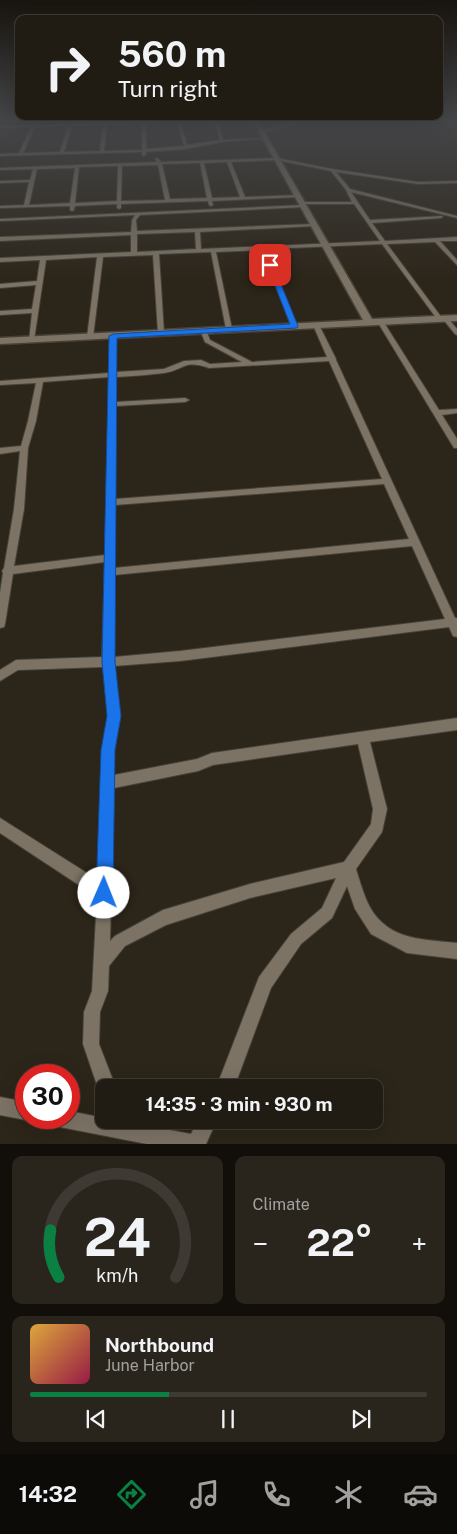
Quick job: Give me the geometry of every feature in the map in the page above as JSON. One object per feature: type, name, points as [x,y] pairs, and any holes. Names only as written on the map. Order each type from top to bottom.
[{"type":"street","points":[[26,206],[34,174]]},
{"type":"street","points":[[72,217],[76,174]]},
{"type":"street","points":[[118,214],[120,174]]},
{"type":"street","points":[[162,174],[168,201]]},
{"type":"street","points":[[204,174],[213,211]]},
{"type":"street","points":[[234,174],[243,198]]},
{"type":"street","points":[[286,174],[369,322]]},
{"type":"street","points":[[336,174],[384,243],[442,318],[457,333]]},
{"type":"street","points":[[360,174],[408,182],[457,182]]},
{"type":"street","points":[[0,182],[32,181]]},
{"type":"street","points":[[348,190],[444,215],[453,215]]},
{"type":"street","points":[[0,207],[243,198],[355,203]]},
{"type":"street","points":[[0,220],[213,211],[301,202]]},
{"type":"street","points":[[134,254],[134,220],[138,214]]},
{"type":"street","points":[[369,222],[453,215]]},
{"type":"street","points":[[0,239],[314,225]]},
{"type":"street","points":[[196,230],[199,252]]},
{"type":"street","points":[[0,260],[457,239]]},
{"type":"street","points":[[436,240],[457,263]]},
{"type":"street","points":[[264,249],[294,326]]},
{"type":"street","points":[[213,251],[229,329]]},
{"type":"street","points":[[156,253],[161,333]]},
{"type":"street","points":[[90,337],[100,256]]},
{"type":"street","points":[[31,340],[43,258]]},
{"type":"street","points":[[0,286],[39,283]]},
{"type":"street","points":[[0,313],[35,311]]},
{"type":"street","points":[[0,341],[457,318]]},
{"type":"street","points":[[380,322],[457,446]]},
{"type":"street","points":[[316,325],[386,480],[454,622],[457,633]]},
{"type":"street","points":[[203,330],[207,341],[251,364]]},
{"type":"street","points":[[104,1079],[91,1044],[92,1012],[100,991],[108,750],[114,716],[108,662],[114,374],[113,336]]},
{"type":"street","points":[[0,383],[165,371],[184,363],[201,362],[209,366],[332,359]]},
{"type":"street","points":[[0,624],[7,572],[19,509],[24,448],[32,421],[40,380]]},
{"type":"street","points":[[113,404],[186,400]]},
{"type":"street","points":[[436,413],[457,411]]},
{"type":"street","points":[[0,451],[24,448]]},
{"type":"street","points":[[112,502],[386,480]]},
{"type":"street","points":[[110,572],[416,542]]},
{"type":"street","points":[[7,572],[110,558]]},
{"type":"street","points":[[0,676],[16,665],[108,662],[180,656],[454,622]]},
{"type":"street","points":[[107,783],[198,765],[212,759],[457,724]]},
{"type":"street","points":[[228,1079],[265,983],[296,939],[326,913],[348,868],[377,827],[380,814],[363,738]]},
{"type":"street","points":[[0,825],[104,893]]},
{"type":"street","points":[[348,868],[360,904],[376,929],[408,945],[457,951]]},
{"type":"street","points":[[101,964],[120,941],[164,918],[250,891],[348,868]]},
{"type":"street","points":[[0,1106],[15,1109]]},
{"type":"street","points":[[80,1120],[95,1122]]},
{"type":"street","points":[[134,1129],[194,1144],[203,1129]]},
{"type":"route","points":[[104,893],[108,750],[114,716],[108,662],[114,374],[113,336],[294,326],[270,265]]}]
